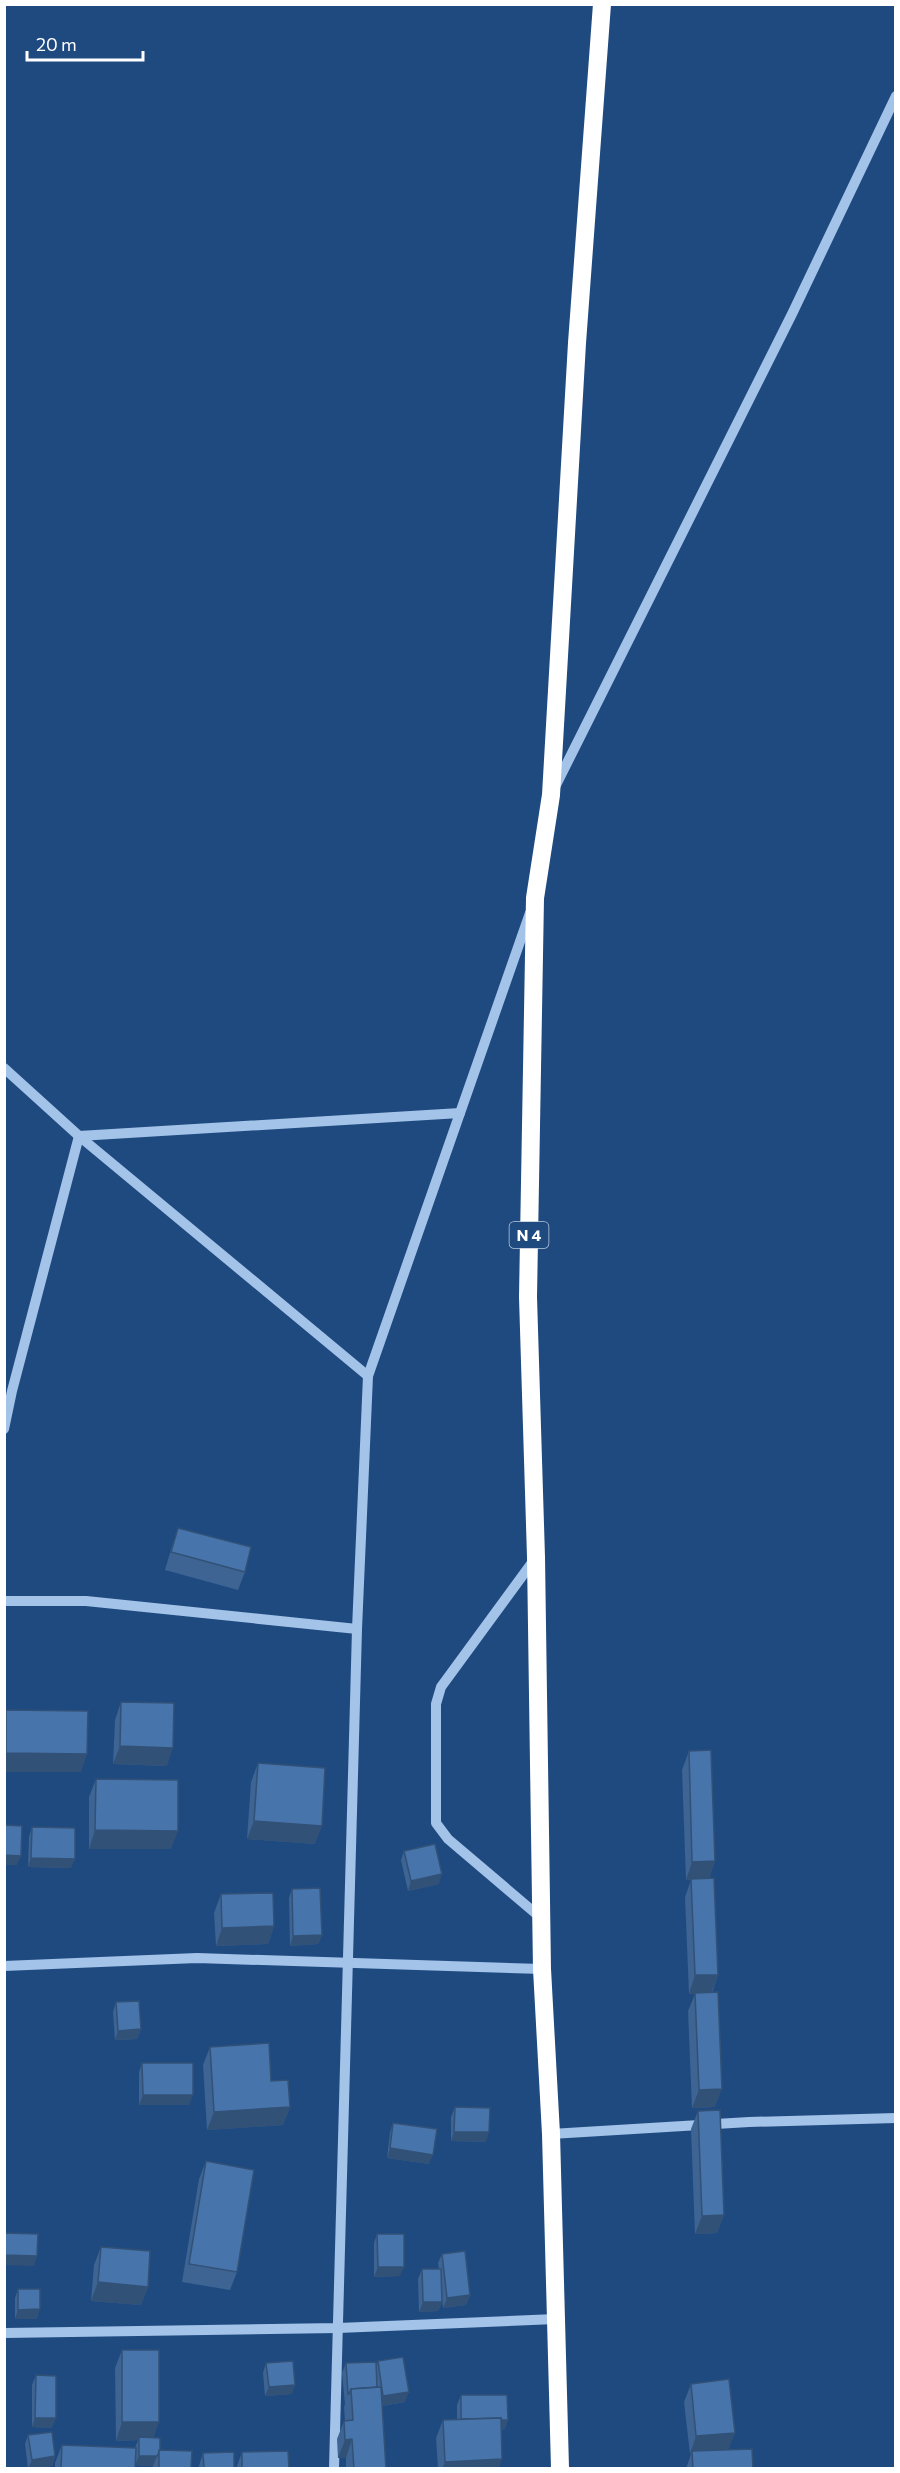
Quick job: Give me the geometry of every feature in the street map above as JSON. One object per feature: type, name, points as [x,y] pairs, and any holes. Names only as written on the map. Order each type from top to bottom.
[{"type":"highway","name":"N 4","points":[[560,2469],[551,2134],[542,1969],[536,1557],[528,1297],[535,898],[551,795],[577,343],[602,4]]},
{"type":"street","points":[[551,795],[792,314],[896,96]]},
{"type":"street","points":[[334,2469],[357,1629],[368,1376],[535,898]]},
{"type":"street","points":[[4,1068],[79,1136],[368,1376]]},
{"type":"street","points":[[79,1136],[460,1113]]},
{"type":"street","points":[[4,1429],[8,1390],[79,1136]]},
{"type":"street","points":[[536,1557],[441,1687],[436,1704],[436,1823],[448,1839],[541,1918]]},
{"type":"street","points":[[4,1601],[86,1601],[357,1629]]},
{"type":"street","points":[[4,1966],[197,1958],[542,1969]]},
{"type":"street","points":[[551,2134],[749,2122],[896,2118]]},
{"type":"street","points":[[4,2333],[338,2328],[556,2319]]},
{"type":"building","points":[[178,1528],[251,1547],[245,1572],[171,1552]]},
{"type":"building","points":[[121,1702],[174,1703],[173,1748],[120,1746]]},
{"type":"building","points":[[6,1710],[88,1711],[87,1754],[6,1753]]},
{"type":"building","points":[[711,1750],[715,1861],[692,1862],[689,1751]]},
{"type":"building","points":[[258,1763],[325,1768],[322,1826],[254,1821]]},
{"type":"building","points":[[96,1779],[178,1780],[178,1831],[95,1830]]},
{"type":"building","points":[[4,1825],[22,1826],[21,1856],[4,1855]]},
{"type":"building","points":[[32,1827],[75,1828],[75,1859],[31,1858]]},
{"type":"building","points":[[435,1844],[442,1874],[411,1881],[404,1851]]},
{"type":"building","points":[[714,1878],[718,1975],[695,1975],[691,1879]]},
{"type":"building","points":[[320,1888],[322,1935],[293,1936],[292,1889]]},
{"type":"building","points":[[273,1893],[274,1926],[222,1928],[221,1894]]},
{"type":"building","points":[[718,1992],[722,2089],[699,2090],[695,1993]]},
{"type":"building","points":[[139,2001],[141,2029],[118,2031],[116,2002]]},
{"type":"building","points":[[269,2043],[271,2081],[288,2080],[290,2107],[214,2112],[210,2047]]},
{"type":"building","points":[[142,2063],[193,2063],[193,2095],[143,2095]]},
{"type":"building","points":[[455,2107],[490,2108],[489,2132],[454,2132]]},
{"type":"building","points":[[720,2110],[724,2215],[702,2216],[698,2111]]},
{"type":"building","points":[[393,2123],[437,2129],[433,2155],[390,2148]]},
{"type":"building","points":[[206,2161],[254,2170],[237,2272],[189,2264]]},
{"type":"building","points":[[4,2233],[38,2234],[37,2256],[4,2255]]},
{"type":"building","points":[[377,2234],[404,2234],[404,2267],[378,2267]]},
{"type":"building","points":[[101,2247],[150,2251],[148,2287],[98,2282]]},
{"type":"building","points":[[465,2251],[470,2295],[447,2298],[442,2254]]},
{"type":"building","points":[[422,2269],[441,2269],[442,2302],[423,2302]]},
{"type":"building","points":[[18,2289],[40,2289],[40,2309],[18,2310]]},
{"type":"building","points":[[122,2350],[159,2350],[159,2422],[122,2422]]},
{"type":"building","points":[[403,2357],[409,2392],[383,2396],[378,2361]]},
{"type":"building","points":[[293,2361],[295,2385],[269,2387],[266,2363]]},
{"type":"building","points":[[376,2362],[377,2387],[351,2389],[348,2394],[346,2363]]},
{"type":"building","points":[[36,2375],[56,2376],[56,2418],[35,2418]]},
{"type":"building","points":[[729,2379],[735,2433],[696,2436],[691,2384]]},
{"type":"building","points":[[381,2387],[386,2469],[354,2469],[352,2439],[345,2440],[344,2421],[353,2420],[351,2389]]},
{"type":"building","points":[[461,2395],[507,2395],[508,2420],[501,2420],[501,2418],[461,2419]]},
{"type":"building","points":[[501,2418],[502,2459],[445,2462],[443,2420]]},
{"type":"building","points":[[52,2432],[55,2456],[32,2460],[28,2435]]},
{"type":"building","points":[[139,2437],[160,2438],[160,2450],[157,2456],[139,2456]]},
{"type":"building","points":[[62,2445],[136,2448],[135,2469],[61,2469]]},
{"type":"building","points":[[752,2449],[753,2469],[693,2469],[692,2451]]},
{"type":"building","points":[[159,2450],[192,2451],[191,2469],[159,2469]]},
{"type":"building","points":[[288,2451],[289,2469],[242,2469],[242,2452]]},
{"type":"building","points":[[234,2452],[234,2469],[204,2469],[203,2453]]}]
